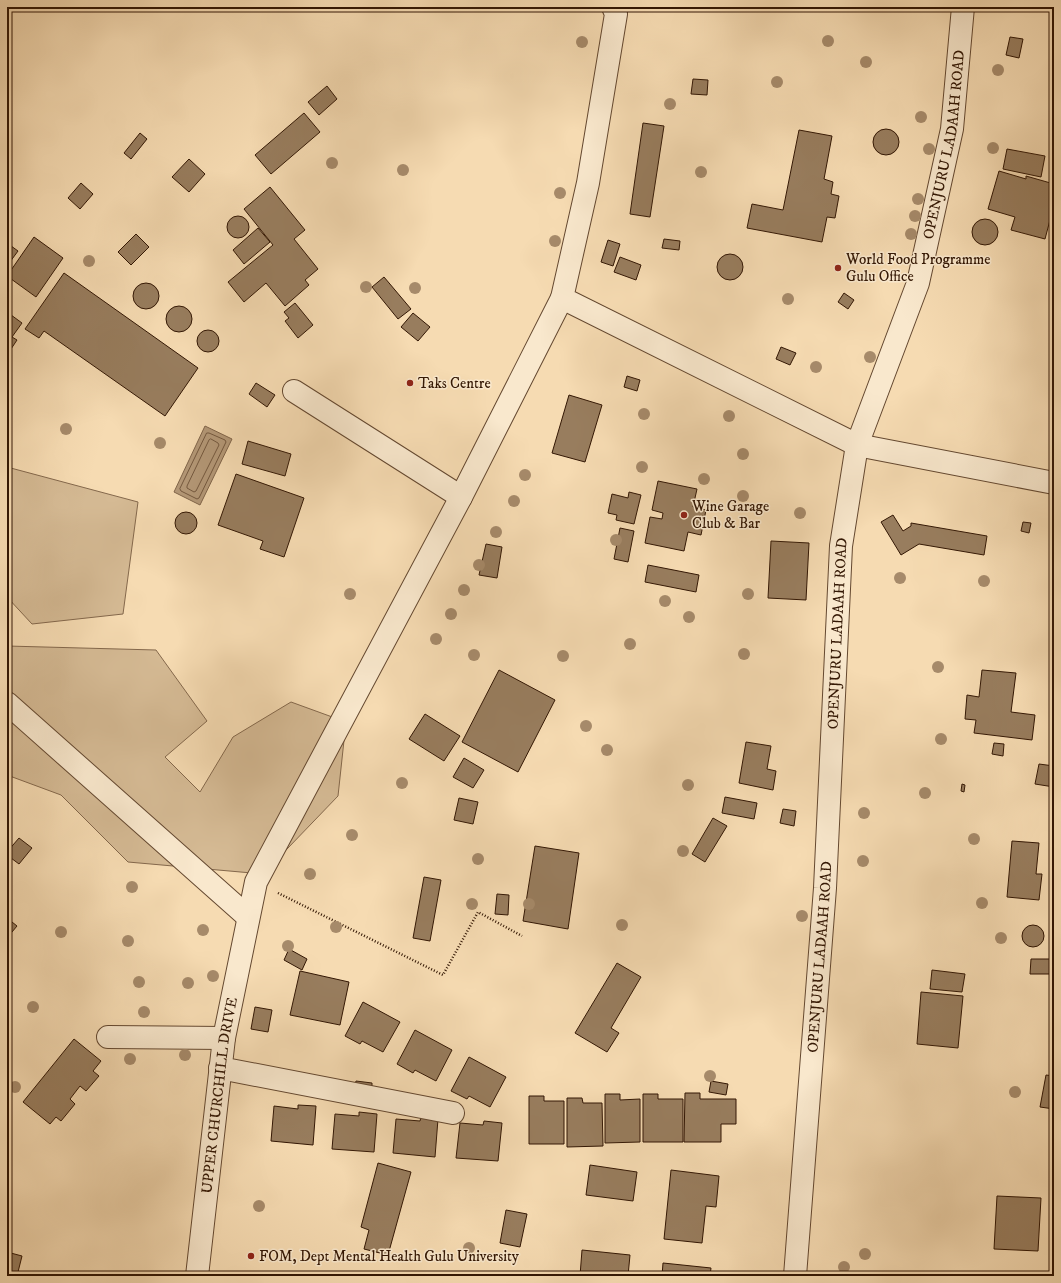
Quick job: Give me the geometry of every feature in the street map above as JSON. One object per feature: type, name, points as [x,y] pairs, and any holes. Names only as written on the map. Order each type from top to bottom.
[{"type":"street","name":"UPPER CHURCHILL DRIVE","points":[[197,1276],[224,1038],[256,882],[461,497],[562,298],[588,183],[616,14],[613,7]]},
{"type":"street","name":"OPENJURU LADAAH ROAD","points":[[795,1276],[825,888],[841,546],[857,445],[918,283],[952,129],[963,7]]},
{"type":"street","points":[[562,298],[857,445],[1054,483]]},
{"type":"street","points":[[294,391],[461,497]]},
{"type":"street","points":[[7,703],[248,917]]},
{"type":"street","points":[[108,1037],[224,1038]]},
{"type":"street","points":[[220,1068],[453,1113]]},
{"type":"path","points":[[256,882],[443,975],[478,912],[522,936]]},
{"type":"shaded area","points":[[7,467],[138,502],[123,614],[32,624],[7,597]]},
{"type":"shaded area","points":[[7,646],[156,650],[207,721],[165,757],[200,792],[233,737],[291,702],[346,722],[338,796],[263,874],[128,862],[61,795],[7,775]]},
{"type":"water","points":[[205,426],[232,439],[200,505],[174,492]]},
{"type":"building","points":[[1010,37],[1023,39],[1019,58],[1006,55]]},
{"type":"building","points":[[693,79],[708,80],[707,95],[691,94]]},
{"type":"building","points":[[327,86],[337,99],[319,115],[308,102]]},
{"type":"building","points":[[304,113],[320,132],[271,174],[255,155]]},
{"type":"building","points":[[643,123],[664,126],[650,217],[630,214]]},
{"type":"building","points":[[886,129],[895,133],[899,142],[895,151],[886,155],[877,151],[873,142],[877,133]]},
{"type":"building","points":[[799,130],[832,136],[824,179],[833,182],[831,194],[839,196],[835,218],[827,217],[822,242],[747,228],[752,204],[783,210]]},
{"type":"building","points":[[140,133],[147,139],[131,159],[124,153]]},
{"type":"building","points":[[1007,149],[1045,156],[1041,177],[1003,169]]},
{"type":"building","points":[[189,159],[205,174],[189,192],[172,177]]},
{"type":"building","points":[[999,171],[1026,179],[1026,176],[1054,184],[1054,221],[1050,220],[1045,239],[1011,230],[1015,217],[988,209]]},
{"type":"building","points":[[81,183],[93,194],[80,209],[68,198]]},
{"type":"building","points":[[270,187],[305,230],[294,239],[318,269],[305,280],[309,285],[285,306],[266,283],[244,302],[228,282],[273,245],[244,209]]},
{"type":"building","points":[[238,216],[246,219],[249,227],[246,235],[238,238],[230,235],[227,227],[230,219]]},
{"type":"building","points":[[985,219],[994,223],[998,232],[994,241],[985,245],[976,241],[972,232],[976,223]]},
{"type":"building","points":[[258,228],[270,242],[244,264],[233,250]]},
{"type":"building","points":[[136,234],[149,247],[131,265],[118,252]]},
{"type":"building","points":[[34,237],[63,258],[36,297],[7,276]]},
{"type":"building","points":[[664,239],[680,241],[679,250],[662,248]]},
{"type":"building","points":[[608,240],[620,244],[613,266],[601,262]]},
{"type":"building","points":[[7,243],[18,251],[7,266]]},
{"type":"building","points":[[730,254],[739,258],[743,267],[739,276],[730,280],[721,276],[717,267],[721,258]]},
{"type":"building","points":[[620,257],[641,265],[636,280],[614,272]]},
{"type":"building","points":[[1054,263],[1054,274],[1050,272]]},
{"type":"building","points":[[64,273],[198,368],[165,416],[44,331],[39,338],[25,329]]},
{"type":"building","points":[[384,277],[411,309],[398,319],[372,287]]},
{"type":"building","points":[[146,283],[155,287],[159,296],[155,305],[146,309],[137,305],[133,296],[137,287]]},
{"type":"building","points":[[844,293],[854,300],[848,309],[838,302]]},
{"type":"building","points":[[295,303],[313,325],[298,338],[285,321],[289,318],[284,312]]},
{"type":"building","points":[[179,306],[188,310],[192,319],[188,328],[179,332],[170,328],[166,319],[170,310]]},
{"type":"building","points":[[7,312],[22,323],[12,337],[17,340],[7,355]]},
{"type":"building","points":[[413,313],[430,327],[418,341],[401,327]]},
{"type":"building","points":[[208,330],[216,333],[219,341],[216,349],[208,352],[200,349],[197,341],[200,333]]},
{"type":"building","points":[[781,347],[796,353],[790,365],[776,359]]},
{"type":"building","points":[[627,376],[640,380],[637,391],[624,387]]},
{"type":"building","points":[[256,383],[275,395],[267,407],[249,394]]},
{"type":"building","points":[[569,395],[602,405],[585,462],[552,453]]},
{"type":"building","points":[[248,441],[291,454],[285,476],[242,464]]},
{"type":"building","points":[[236,474],[304,498],[284,557],[260,549],[263,541],[218,525]]},
{"type":"building","name":"Wine Garage Club & Bar","points":[[658,481],[697,489],[693,507],[706,510],[701,535],[688,532],[684,551],[645,543],[650,517],[662,519],[663,513],[652,510]]},
{"type":"building","points":[[629,492],[641,495],[634,524],[616,520],[617,515],[608,513],[612,494],[628,498]]},
{"type":"building","points":[[186,512],[194,515],[197,523],[194,531],[186,534],[178,531],[175,523],[178,515]]},
{"type":"building","points":[[893,515],[903,531],[911,526],[911,523],[987,536],[984,555],[919,544],[901,555],[881,522]]},
{"type":"building","points":[[1023,522],[1031,523],[1029,533],[1021,531]]},
{"type":"building","points":[[620,528],[634,531],[628,562],[614,559]]},
{"type":"building","points":[[771,541],[809,543],[806,600],[768,598]]},
{"type":"building","points":[[486,544],[502,547],[497,578],[479,575]]},
{"type":"building","points":[[648,565],[699,575],[696,592],[645,582]]},
{"type":"building","points":[[499,670],[555,700],[518,772],[462,742]]},
{"type":"building","points":[[982,670],[1016,673],[1011,712],[1035,715],[1032,740],[974,733],[976,720],[965,719],[967,695],[979,697]]},
{"type":"building","points":[[425,714],[460,736],[444,761],[409,739]]},
{"type":"building","points":[[746,742],[771,746],[767,769],[776,771],[773,790],[739,783]]},
{"type":"building","points":[[994,743],[1004,744],[1003,756],[992,754]]},
{"type":"building","points":[[464,758],[484,770],[473,788],[453,777]]},
{"type":"building","points":[[1039,764],[1054,766],[1054,787],[1035,784]]},
{"type":"building","points":[[962,784],[965,785],[964,792],[961,791]]},
{"type":"building","points":[[725,797],[757,803],[754,819],[722,813]]},
{"type":"building","points":[[459,798],[478,802],[473,824],[454,820]]},
{"type":"building","points":[[783,809],[796,811],[794,826],[780,823]]},
{"type":"building","points":[[713,818],[727,826],[705,862],[692,854]]},
{"type":"building","points":[[19,838],[32,848],[19,864],[7,855],[7,852]]},
{"type":"building","points":[[1012,841],[1039,843],[1036,874],[1042,874],[1039,900],[1007,897]]},
{"type":"building","points":[[535,846],[579,853],[568,929],[523,921]]},
{"type":"building","points":[[424,877],[441,880],[430,941],[413,938]]},
{"type":"building","points":[[497,894],[509,895],[508,915],[495,914]]},
{"type":"building","points":[[7,918],[17,926],[7,938]]},
{"type":"building","points":[[1029,925],[1037,925],[1044,932],[1044,940],[1037,947],[1029,947],[1022,940],[1022,932]]},
{"type":"building","points":[[289,949],[307,959],[302,970],[284,960]]},
{"type":"building","points":[[1031,959],[1054,959],[1054,974],[1030,974]]},
{"type":"building","points":[[617,963],[641,977],[611,1028],[619,1033],[607,1052],[575,1033]]},
{"type":"building","points":[[932,970],[965,974],[962,992],[930,989]]},
{"type":"building","points":[[300,971],[349,982],[340,1025],[290,1015]]},
{"type":"building","points":[[921,992],[963,996],[958,1048],[917,1044]]},
{"type":"building","points":[[363,1002],[400,1022],[383,1052],[362,1041],[360,1044],[345,1036]]},
{"type":"building","points":[[255,1007],[272,1010],[268,1032],[251,1029]]},
{"type":"building","points":[[415,1030],[452,1050],[436,1081],[415,1070],[413,1073],[397,1064]]},
{"type":"building","points":[[74,1039],[101,1061],[93,1071],[99,1076],[86,1091],[80,1086],[70,1099],[75,1104],[61,1121],[56,1117],[50,1124],[23,1102]]},
{"type":"building","points":[[469,1057],[506,1077],[490,1107],[469,1096],[467,1099],[451,1091]]},
{"type":"building","points":[[1046,1075],[1054,1076],[1054,1109],[1040,1107]]},
{"type":"building","points":[[356,1081],[372,1083],[372,1090],[354,1088]]},
{"type":"building","points":[[711,1081],[728,1084],[726,1095],[709,1092]]},
{"type":"building","points":[[685,1093],[700,1093],[700,1099],[736,1099],[736,1124],[721,1124],[721,1142],[684,1142]]},
{"type":"building","points":[[605,1094],[620,1094],[620,1100],[640,1099],[640,1142],[605,1143]]},
{"type":"building","points":[[643,1094],[658,1094],[658,1099],[683,1099],[683,1142],[643,1142]]},
{"type":"building","points":[[529,1096],[544,1096],[544,1101],[564,1101],[564,1144],[529,1144]]},
{"type":"building","points":[[567,1098],[582,1098],[583,1103],[602,1103],[603,1146],[567,1147]]},
{"type":"building","points":[[298,1105],[316,1106],[313,1145],[271,1141],[274,1106],[298,1109]]},
{"type":"building","points":[[359,1112],[377,1114],[374,1152],[332,1149],[335,1114],[359,1116]]},
{"type":"building","points":[[421,1117],[438,1119],[435,1157],[393,1153],[396,1119],[420,1121]]},
{"type":"building","points":[[484,1121],[502,1123],[498,1161],[456,1158],[460,1123],[483,1125]]},
{"type":"building","points":[[378,1163],[411,1172],[388,1255],[364,1249],[369,1230],[361,1227]]},
{"type":"building","points":[[590,1165],[637,1172],[633,1201],[586,1195]]},
{"type":"building","points":[[671,1170],[719,1176],[716,1207],[706,1206],[702,1243],[664,1239]]},
{"type":"building","points":[[997,1196],[1041,1198],[1038,1251],[994,1249]]},
{"type":"building","points":[[506,1210],[527,1214],[520,1247],[500,1243]]},
{"type":"building","points":[[582,1250],[630,1255],[628,1276],[580,1276]]},
{"type":"building","points":[[7,1252],[22,1256],[17,1276],[7,1276]]},
{"type":"building","points":[[663,1263],[711,1268],[710,1276],[662,1276]]},
{"type":"place","name":"World Food Programme Gulu Office","points":[[838,268]]},
{"type":"place","name":"Taks Centre","points":[[410,383]]},
{"type":"place","name":"Wine Garage Club & Bar","points":[[684,515]]},
{"type":"place","name":"FOM, Dept Mental Health Gulu University","points":[[251,1256]]}]
